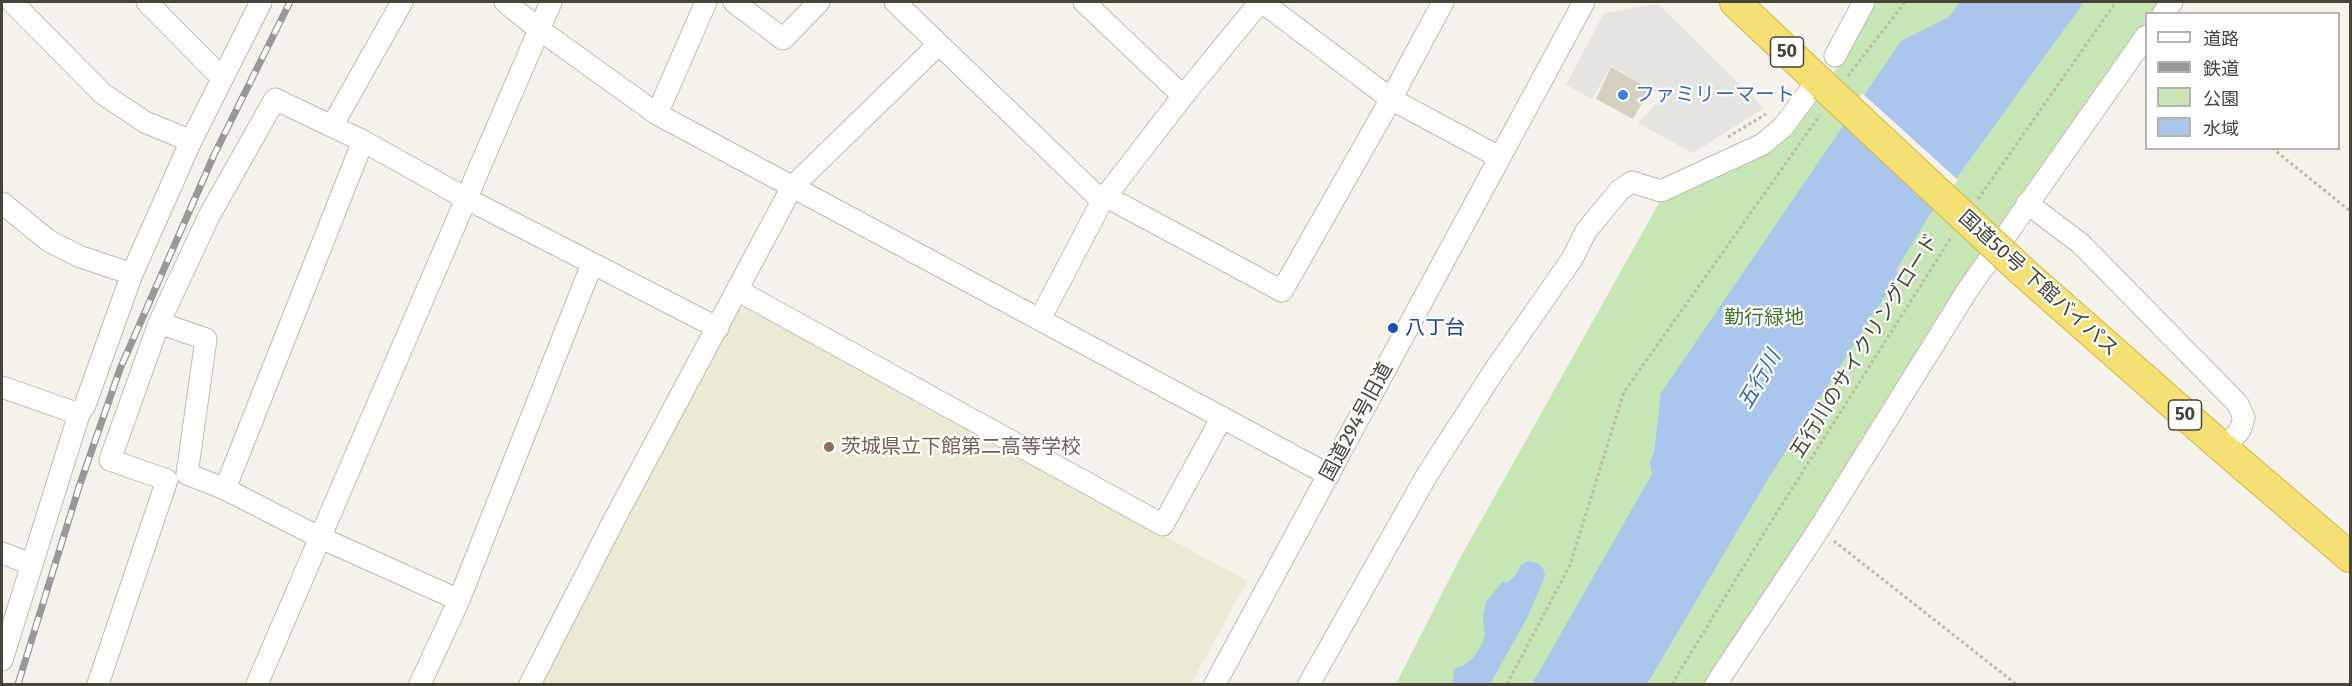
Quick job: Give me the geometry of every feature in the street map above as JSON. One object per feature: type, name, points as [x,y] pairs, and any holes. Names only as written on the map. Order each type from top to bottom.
[{"type":"highway","name":"国道50号 下館バイパス","points":[[1735,2],[1824,93],[2022,271],[2350,557]]},
{"type":"street","points":[[12,2],[103,93],[145,122],[191,141]]},
{"type":"street","points":[[147,2],[222,78]]},
{"type":"street","points":[[2,660],[30,564],[79,414],[85,405],[132,274],[191,141],[261,2]]},
{"type":"street","points":[[332,126],[402,2]]},
{"type":"street","points":[[505,2],[657,114],[1329,475]]},
{"type":"street","points":[[257,684],[551,2]]},
{"type":"street","points":[[657,114],[706,2]]},
{"type":"street","points":[[734,2],[783,39],[819,2]]},
{"type":"street","points":[[895,2],[938,45],[1103,198],[1282,291],[1443,2]]},
{"type":"street","points":[[1084,2],[1183,96]]},
{"type":"street","points":[[1040,319],[1103,198],[1261,2],[1391,99],[1499,157]]},
{"type":"street","name":"国道294号旧道","points":[[1215,684],[1584,2]]},
{"type":"street","points":[[1835,56],[1864,2]]},
{"type":"street","points":[[1716,684],[1819,529],[1967,291],[2145,37]]},
{"type":"street","points":[[530,684],[614,520],[792,187],[938,45]]},
{"type":"street","points":[[1309,684],[1427,475],[1494,371],[1572,259],[1586,231],[1620,190],[1632,182],[1661,191],[1763,144],[1824,93]]},
{"type":"street","points":[[459,600],[321,538],[225,489],[110,460],[159,323],[209,216],[275,99],[363,141],[592,264],[718,328]]},
{"type":"street","points":[[225,489],[363,141]]},
{"type":"street","points":[[2,203],[49,241],[81,257],[132,274]]},
{"type":"street","points":[[2027,203],[2081,244],[2238,404],[2244,418],[2240,430],[2224,449]]},
{"type":"street","points":[[420,684],[459,600],[592,264]]},
{"type":"street","points":[[737,290],[1164,525],[1222,417]]},
{"type":"street","points":[[98,684],[177,477],[206,339],[159,323]]},
{"type":"street","points":[[2,387],[79,414]]},
{"type":"street","points":[[2,554],[30,564]]},
{"type":"path","points":[[1507,684],[1570,565],[1624,392],[1824,93],[1905,2]]},
{"type":"path","points":[[1976,202],[2116,2]]},
{"type":"path","points":[[2274,150],[2350,211]]},
{"type":"path","name":"五行川のサイクリングロード","points":[[1672,684],[1957,228]]},
{"type":"path","points":[[1819,529],[2016,684]]},
{"type":"shaded area","points":[[1658,4],[1764,108],[1693,153],[1638,123],[1664,96],[1611,66],[1592,99],[1566,85],[1604,13]]},
{"type":"shaded area","name":"茨城県立下館第二高等学校","points":[[746,307],[1247,581],[1191,684],[526,684],[734,312]]},
{"type":"green space","name":"勤行緑地","points":[[1874,2],[2161,2],[2153,12],[2145,12],[2145,22],[2015,203],[1960,286],[1812,522],[1704,684],[1396,684],[1459,560],[1663,196],[1767,153],[1847,56]]},
{"type":"water","name":"五行川","points":[[1960,2],[2084,2],[1929,216],[1896,270],[1899,274],[1768,479],[1647,684],[1532,684],[1652,474],[1650,461],[1654,453],[1661,393],[1901,41],[1949,17]]},
{"type":"water","points":[[1528,561],[1537,563],[1543,568],[1545,576],[1528,616],[1490,684],[1453,684],[1454,669],[1473,658],[1481,646],[1485,636],[1483,617],[1486,602],[1502,582],[1508,582],[1515,576],[1521,565]]},
{"type":"pier","points":[[1862,93],[1958,180],[1938,208],[1843,119]]},
{"type":"building","name":"ファミリーマート","points":[[1611,67],[1650,89],[1633,119],[1596,99]]},
{"type":"railway","points":[[18,684],[79,487],[120,369],[214,155],[290,2]]},
{"type":"place","name":"ファミリーマート","points":[[1623,95]]},
{"type":"place","name":"八丁台","points":[[1393,328]]},
{"type":"place","name":"茨城県立下館第二高等学校","points":[[829,447]]}]
